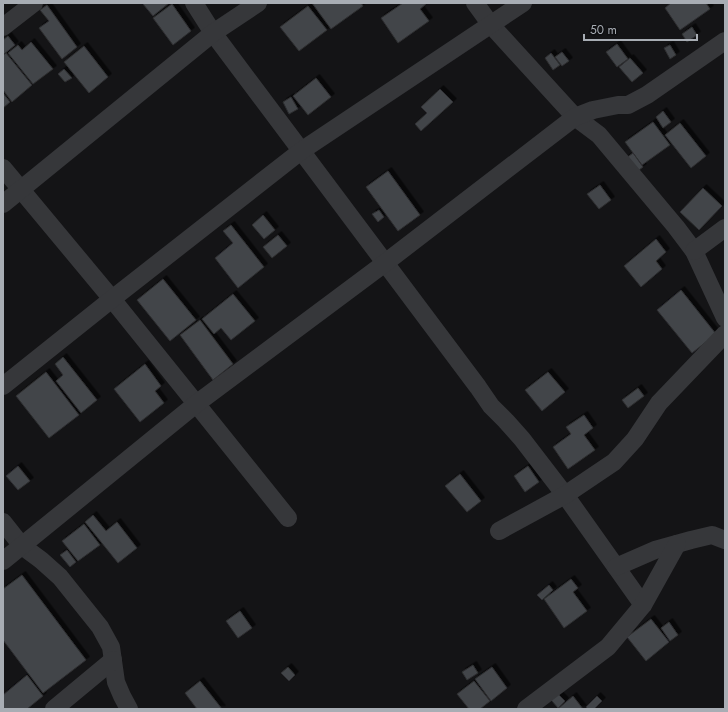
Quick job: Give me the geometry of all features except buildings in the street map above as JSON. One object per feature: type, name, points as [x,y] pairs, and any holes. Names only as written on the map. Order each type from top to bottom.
[{"type":"street","points":[[3,27],[34,3]]},
{"type":"street","points":[[194,3],[213,33],[491,406],[522,439],[565,495],[643,605]]},
{"type":"street","points":[[3,204],[213,33],[258,3]]},
{"type":"street","points":[[475,3],[490,25],[575,117],[599,134],[676,227],[694,251],[725,318]]},
{"type":"street","points":[[3,386],[301,151],[524,3]]},
{"type":"street","points":[[3,561],[196,404],[385,263],[575,117],[593,110],[618,105],[628,105],[647,96],[725,41]]},
{"type":"street","points":[[3,168],[112,299],[288,518]]},
{"type":"street","points":[[694,251],[725,228]]},
{"type":"street","points":[[499,531],[565,495],[614,462],[635,439],[659,403],[725,334]]},
{"type":"street","points":[[3,522],[22,546],[60,577],[100,627],[111,647],[116,682],[129,709]]},
{"type":"street","points":[[616,567],[655,550],[712,535],[725,540]]},
{"type":"street","points":[[526,709],[608,647],[643,605],[677,544]]},
{"type":"street","points":[[54,709],[113,660]]}]
